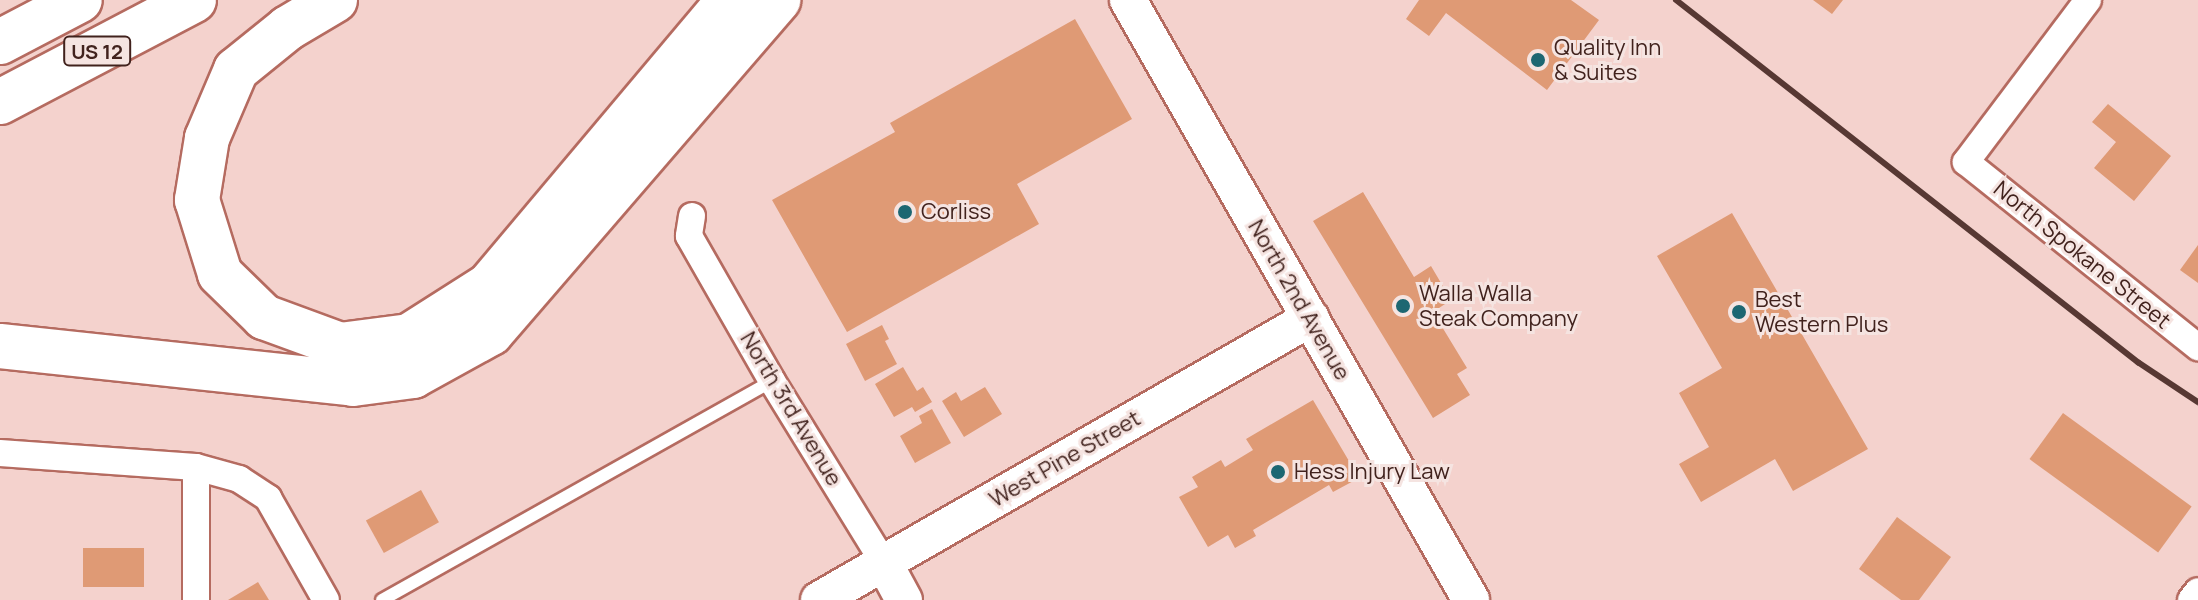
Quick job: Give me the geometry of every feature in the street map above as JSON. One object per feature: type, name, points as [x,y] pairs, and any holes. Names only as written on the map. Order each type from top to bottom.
[{"type":"highway","name":"US 12","points":[[0,42],[80,0]]},
{"type":"highway","name":"US 12","points":[[0,102],[194,0]]},
{"type":"highway","points":[[335,0],[288,28],[236,70],[207,138],[197,200],[220,274],[264,317],[340,345],[409,336],[489,285],[729,0]]},
{"type":"highway","points":[[0,346],[353,384],[413,376],[491,333],[778,0]]},
{"type":"main road","name":"North 2nd Avenue","points":[[1128,0],[1471,600]]},
{"type":"main road","name":"West Pine Street","points":[[819,600],[1311,318]]},
{"type":"main road","name":"North 3rd Avenue","points":[[884,563],[904,600]]},
{"type":"street","name":"North Spokane Street","points":[[2088,0],[1966,162],[2198,347]]},
{"type":"street","name":"North 3rd Avenue","points":[[692,216],[689,236],[772,381],[884,563]]},
{"type":"street","points":[[0,453],[196,467],[239,479],[268,498],[326,600]]},
{"type":"street","points":[[196,467],[196,600]]},
{"type":"street","points":[[2191,600],[2198,591]]},
{"type":"lane","points":[[382,600],[772,381]]},
{"type":"building","name":"Quality Inn & Suites","points":[[1419,0],[1571,0],[1599,20],[1547,90],[1446,13],[1429,36],[1406,19]]},
{"type":"building","points":[[1813,0],[1843,0],[1832,14]]},
{"type":"building","name":"Corliss","points":[[1075,19],[1132,119],[1017,184],[1039,224],[847,332],[772,200],[895,132],[890,123]]},
{"type":"building","points":[[2108,104],[2171,156],[2134,201],[2094,168],[2116,142],[2092,122]]},
{"type":"building","name":"Walla Walla Steak Company","points":[[1363,192],[1414,277],[1431,266],[1451,300],[1433,312],[1467,368],[1457,374],[1470,395],[1433,418],[1313,221]]},
{"type":"building","name":"Best Western Plus","points":[[1732,213],[1868,449],[1793,491],[1775,459],[1701,502],[1679,464],[1709,447],[1679,393],[1722,368],[1657,256]]},
{"type":"building","points":[[2198,245],[2198,283],[2180,270]]},
{"type":"building","points":[[882,325],[889,339],[885,341],[897,364],[865,381],[846,344]]},
{"type":"building","points":[[903,367],[917,391],[923,387],[932,402],[915,412],[912,407],[894,417],[875,384]]},
{"type":"building","points":[[985,387],[1002,414],[964,437],[942,401],[956,392],[961,401]]},
{"type":"building","name":"Hess Injury Law","points":[[1313,400],[1359,478],[1333,492],[1329,485],[1253,530],[1256,536],[1235,548],[1228,535],[1208,547],[1179,497],[1198,487],[1192,477],[1221,460],[1225,467],[1253,450],[1246,439]]},
{"type":"building","points":[[932,409],[951,443],[915,463],[900,436],[922,423],[919,416]]},
{"type":"building","points":[[2063,413],[2192,506],[2158,553],[2029,459]]},
{"type":"building","points":[[421,490],[439,522],[384,553],[366,521]]},
{"type":"building","points":[[1897,517],[1951,557],[1919,600],[1901,600],[1859,569]]},
{"type":"building","points":[[83,548],[144,548],[144,587],[83,587]]},
{"type":"building","points":[[258,582],[269,600],[228,600]]},
{"type":"railway","points":[[1676,0],[2139,363],[2198,402]]},
{"type":"place","name":"Quality Inn & Suites","points":[[1538,60]]},
{"type":"place","name":"Corliss","points":[[905,212]]},
{"type":"place","name":"Walla Walla Steak Company","points":[[1403,306]]},
{"type":"place","name":"Best Western Plus","points":[[1739,312]]},
{"type":"place","name":"Hess Injury Law","points":[[1278,472]]}]
